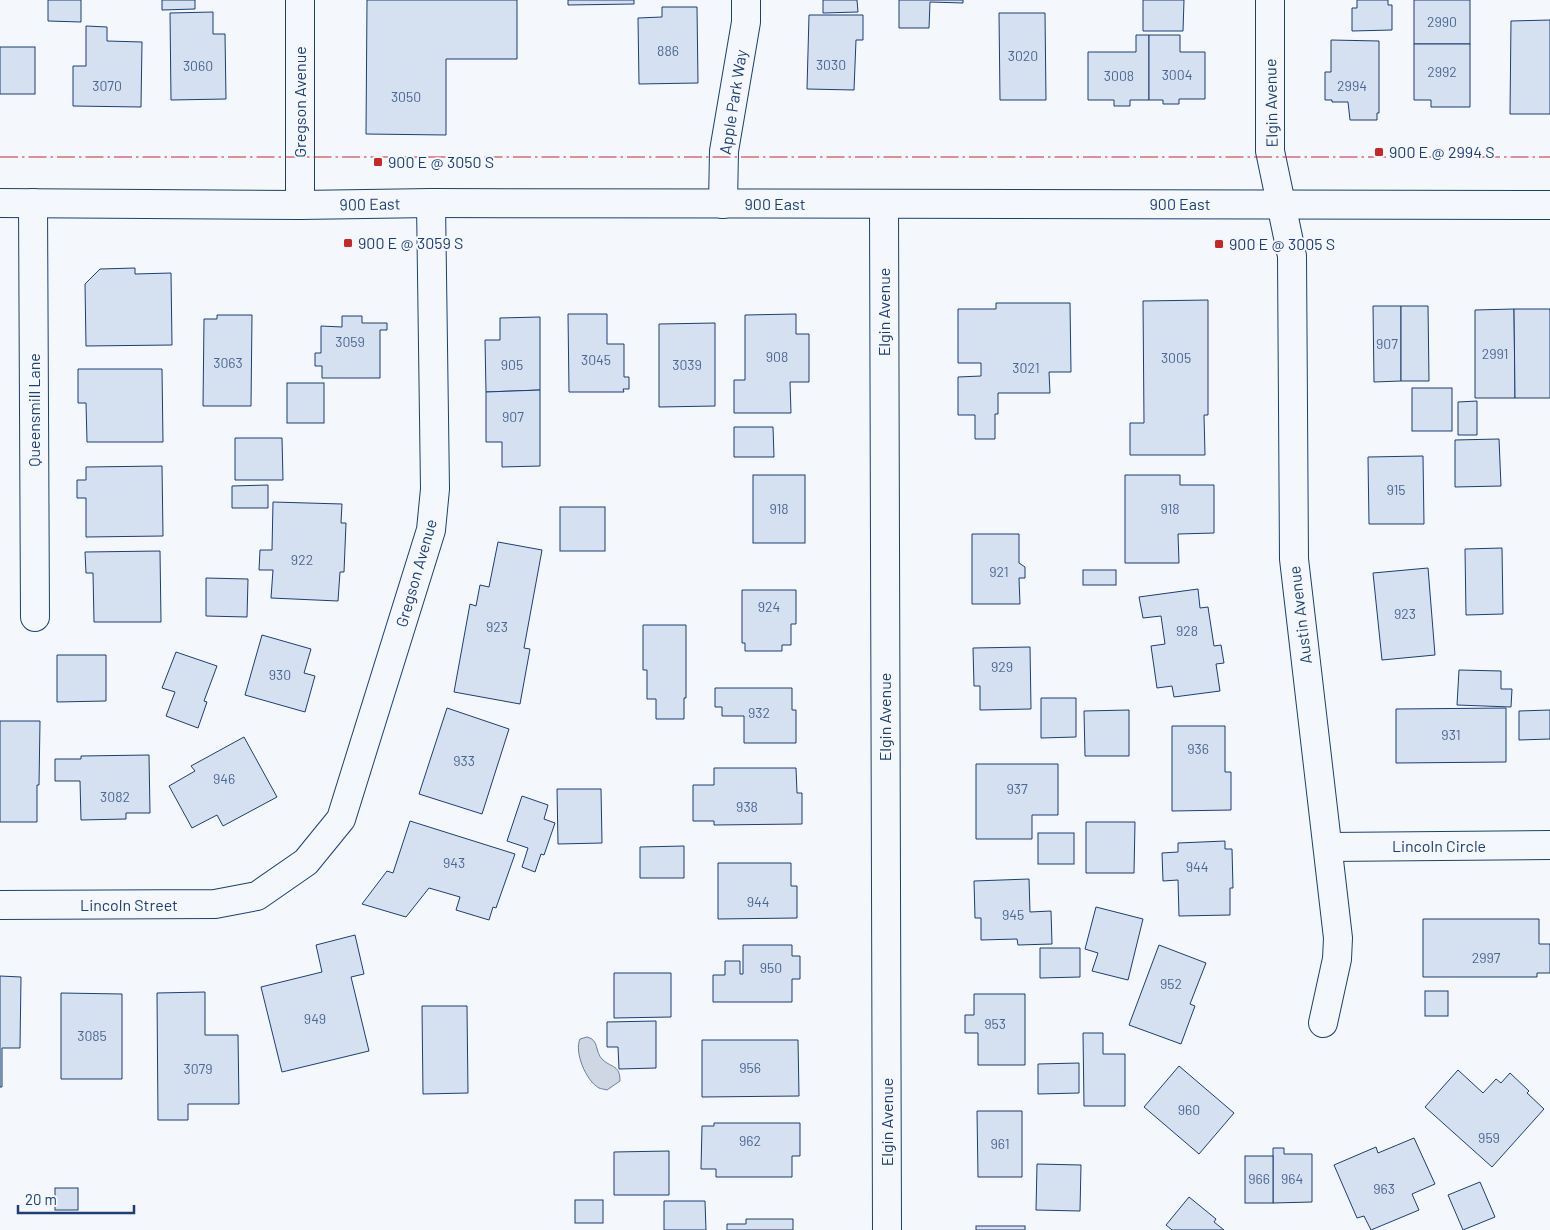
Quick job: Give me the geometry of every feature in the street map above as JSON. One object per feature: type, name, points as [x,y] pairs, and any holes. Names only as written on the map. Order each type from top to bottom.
[{"type":"street","name":"Gregson Avenue","points":[[300,0],[300,205]]},
{"type":"street","name":"Apple Park Way","points":[[724,204],[724,151],[746,22],[746,0]]},
{"type":"street","name":"Elgin Avenue","points":[[1270,0],[1270,151],[1281,204]]},
{"type":"street","name":"900 East","points":[[0,203],[300,205],[431,203],[1550,205]]},
{"type":"street","name":"Queensmill Lane","points":[[33,203],[35,617]]},
{"type":"street","name":"Gregson Avenue","points":[[257,896],[306,862],[341,819],[431,530],[435,489],[431,203]]},
{"type":"street","name":"Elgin Avenue","points":[[884,204],[887,1230]]},
{"type":"street","name":"Austin Avenue","points":[[1281,204],[1292,256],[1292,541],[1338,938],[1337,959],[1323,1023]]},
{"type":"street","name":"Lincoln Circle","points":[[1328,847],[1550,845]]},
{"type":"street","name":"Lincoln Street","points":[[0,905],[215,904],[257,896]]},
{"type":"shaded area","points":[[587,1037],[594,1041],[600,1057],[619,1072],[620,1081],[607,1090],[599,1088],[594,1084],[582,1066],[579,1051],[580,1039]]},
{"type":"building","points":[[48,0],[81,0],[81,22],[48,21]]},
{"type":"building","points":[[162,0],[195,0],[195,9],[162,10]]},
{"type":"building","points":[[367,0],[517,0],[517,59],[446,59],[446,135],[366,134]]},
{"type":"building","points":[[568,0],[634,0],[634,4],[568,5]]},
{"type":"building","points":[[823,0],[857,0],[858,12],[823,13]]},
{"type":"building","points":[[899,0],[963,0],[963,3],[930,2],[929,28],[899,28]]},
{"type":"building","points":[[1143,0],[1184,0],[1183,31],[1143,31]]},
{"type":"building","points":[[1357,0],[1388,0],[1388,5],[1392,5],[1392,30],[1352,31],[1352,8],[1357,8]]},
{"type":"building","points":[[1414,0],[1470,0],[1470,44],[1414,44]]},
{"type":"building","points":[[662,7],[697,7],[698,83],[639,84],[638,18],[662,17]]},
{"type":"building","points":[[213,12],[213,34],[225,34],[226,99],[171,100],[170,13]]},
{"type":"building","points":[[999,13],[1045,13],[1046,100],[1000,100]]},
{"type":"building","points":[[809,15],[863,15],[863,40],[856,40],[854,90],[807,89]]},
{"type":"building","points":[[1550,20],[1550,114],[1510,114],[1511,21]]},
{"type":"building","points":[[86,26],[107,27],[107,41],[142,42],[141,107],[73,106],[73,66],[86,66]]},
{"type":"building","points":[[1136,35],[1149,35],[1149,100],[1130,100],[1130,106],[1114,106],[1114,100],[1088,100],[1088,52],[1136,52]]},
{"type":"building","points":[[1149,35],[1180,35],[1180,52],[1205,52],[1205,99],[1179,99],[1179,104],[1163,104],[1163,100],[1149,100]]},
{"type":"building","points":[[1331,40],[1379,41],[1379,113],[1377,113],[1377,120],[1350,120],[1348,102],[1325,100],[1325,72],[1331,72]]},
{"type":"building","points":[[1414,44],[1470,44],[1470,107],[1431,107],[1431,100],[1414,100]]},
{"type":"building","points":[[0,47],[35,47],[35,94],[0,94]]},
{"type":"building","points":[[135,268],[135,274],[171,273],[172,345],[86,346],[85,284],[100,269]]},
{"type":"building","points":[[1208,300],[1208,415],[1204,415],[1205,455],[1130,455],[1130,423],[1144,423],[1143,301]]},
{"type":"building","points":[[996,303],[1070,303],[1071,372],[1049,372],[1050,393],[998,393],[998,414],[995,414],[995,439],[975,439],[975,415],[958,415],[958,377],[981,376],[981,363],[958,363],[958,309],[996,309]]},
{"type":"building","points":[[1373,306],[1401,306],[1401,381],[1374,382]]},
{"type":"building","points":[[1401,306],[1428,306],[1429,381],[1401,381]]},
{"type":"building","points":[[1514,309],[1515,398],[1475,398],[1475,310]]},
{"type":"building","points":[[1514,309],[1550,309],[1550,398],[1515,398]]},
{"type":"building","points":[[568,314],[607,314],[607,344],[624,344],[624,377],[629,377],[629,389],[623,389],[624,392],[569,392]]},
{"type":"building","points":[[796,314],[796,334],[809,334],[809,382],[790,382],[791,413],[734,413],[734,380],[745,380],[745,315]]},
{"type":"building","points":[[217,315],[252,315],[251,406],[203,406],[204,319],[217,319]]},
{"type":"building","points":[[342,316],[362,316],[362,323],[387,323],[387,330],[380,330],[380,378],[322,378],[322,366],[315,366],[315,353],[321,353],[321,326],[342,327]]},
{"type":"building","points":[[540,317],[540,390],[486,392],[485,340],[500,340],[500,318]]},
{"type":"building","points":[[715,323],[715,406],[659,407],[659,324]]},
{"type":"building","points":[[78,369],[162,369],[163,442],[87,442],[86,403],[78,403]]},
{"type":"building","points":[[287,383],[324,383],[324,423],[287,423]]},
{"type":"building","points":[[1412,388],[1452,388],[1452,431],[1412,431]]},
{"type":"building","points":[[540,390],[540,466],[502,467],[502,442],[486,442],[486,392]]},
{"type":"building","points":[[1477,401],[1477,435],[1458,435],[1458,402]]},
{"type":"building","points":[[734,427],[773,427],[774,457],[734,457]]},
{"type":"building","points":[[235,438],[282,438],[283,480],[235,480]]},
{"type":"building","points":[[1499,439],[1501,486],[1455,487],[1455,440]]},
{"type":"building","points":[[1423,456],[1424,524],[1369,524],[1368,457]]},
{"type":"building","points":[[162,466],[163,536],[86,537],[86,498],[77,498],[77,480],[86,480],[86,467]]},
{"type":"building","points":[[753,475],[805,475],[805,543],[753,543]]},
{"type":"building","points":[[1125,475],[1180,475],[1180,485],[1214,485],[1214,533],[1178,534],[1179,563],[1125,563]]},
{"type":"building","points":[[268,485],[268,508],[232,508],[232,486]]},
{"type":"building","points":[[273,502],[342,504],[341,523],[346,523],[344,572],[340,572],[338,601],[271,598],[273,570],[259,570],[260,550],[272,550]]},
{"type":"building","points":[[560,507],[605,507],[605,551],[560,551]]},
{"type":"building","points":[[972,534],[1019,534],[1019,563],[1025,567],[1025,578],[1019,578],[1020,604],[972,604]]},
{"type":"building","points":[[498,542],[542,550],[524,648],[530,649],[520,704],[454,692],[470,604],[476,606],[480,585],[489,587]]},
{"type":"building","points":[[1502,548],[1503,614],[1466,615],[1465,549]]},
{"type":"building","points":[[160,551],[161,622],[94,622],[93,573],[86,573],[85,552]]},
{"type":"building","points":[[1428,568],[1435,655],[1382,660],[1373,573]]},
{"type":"building","points":[[1083,570],[1116,570],[1116,585],[1083,585]]},
{"type":"building","points":[[206,578],[248,579],[247,617],[206,616]]},
{"type":"building","points":[[1198,589],[1200,608],[1208,607],[1214,646],[1221,645],[1224,663],[1216,664],[1220,691],[1174,697],[1172,686],[1157,688],[1151,646],[1165,644],[1161,616],[1143,618],[1139,597]]},
{"type":"building","points":[[742,590],[796,590],[796,624],[791,624],[791,645],[782,645],[782,651],[745,651],[745,643],[742,643]]},
{"type":"building","points":[[643,625],[686,625],[686,698],[684,698],[684,719],[656,719],[656,699],[647,699],[647,670],[643,670]]},
{"type":"building","points":[[262,635],[311,649],[304,673],[315,676],[305,712],[245,695]]},
{"type":"building","points":[[1030,647],[1031,709],[980,710],[980,686],[974,686],[973,648]]},
{"type":"building","points":[[176,652],[217,666],[204,701],[207,702],[198,728],[166,716],[175,692],[162,688]]},
{"type":"building","points":[[57,655],[106,655],[106,701],[57,702]]},
{"type":"building","points":[[1459,670],[1501,671],[1501,689],[1512,689],[1511,707],[1457,705]]},
{"type":"building","points":[[715,688],[792,688],[792,710],[796,710],[796,743],[744,743],[744,716],[722,716],[722,707],[715,707]]},
{"type":"building","points":[[1041,698],[1076,698],[1076,737],[1041,738]]},
{"type":"building","points":[[447,708],[509,729],[482,814],[419,794]]},
{"type":"building","points":[[1506,708],[1506,762],[1396,763],[1396,709]]},
{"type":"building","points":[[1129,710],[1129,756],[1085,756],[1084,711]]},
{"type":"building","points":[[1550,710],[1550,739],[1519,740],[1519,711]]},
{"type":"building","points":[[0,721],[40,721],[37,822],[0,822]]},
{"type":"building","points":[[1172,726],[1225,726],[1225,772],[1231,772],[1231,810],[1172,811]]},
{"type":"building","points":[[244,737],[277,797],[223,826],[217,815],[192,828],[169,786],[195,771],[191,766]]},
{"type":"building","points":[[149,755],[150,813],[126,813],[126,819],[81,820],[80,781],[55,781],[55,759],[81,759],[81,756]]},
{"type":"building","points":[[976,764],[1058,764],[1058,815],[1032,815],[1032,839],[976,839]]},
{"type":"building","points":[[714,768],[796,768],[797,793],[802,793],[802,824],[714,825],[714,821],[693,821],[693,785],[714,785]]},
{"type":"building","points":[[557,789],[601,789],[602,843],[558,844]]},
{"type":"building","points":[[522,796],[548,805],[544,819],[555,823],[544,855],[541,854],[535,872],[522,867],[528,848],[507,841]]},
{"type":"building","points":[[410,821],[515,854],[496,908],[493,907],[489,920],[456,910],[460,897],[429,888],[406,917],[362,904],[387,871],[393,873]]},
{"type":"building","points":[[1086,822],[1135,822],[1134,873],[1086,873]]},
{"type":"building","points":[[1038,833],[1074,833],[1074,864],[1038,864]]},
{"type":"building","points":[[1225,841],[1225,849],[1232,849],[1233,888],[1230,888],[1230,915],[1179,916],[1178,880],[1163,881],[1162,853],[1178,852],[1178,843]]},
{"type":"building","points":[[684,846],[684,878],[640,878],[640,847]]},
{"type":"building","points":[[718,863],[791,863],[791,886],[797,886],[797,918],[718,919]]},
{"type":"building","points":[[1029,879],[1030,912],[1051,911],[1052,944],[1018,945],[1017,939],[981,940],[981,918],[975,918],[974,881]]},
{"type":"building","points":[[1096,907],[1143,919],[1128,980],[1092,971],[1098,953],[1085,949]]},
{"type":"building","points":[[1423,919],[1539,919],[1539,944],[1550,944],[1550,973],[1537,973],[1537,977],[1423,977]]},
{"type":"building","points":[[355,935],[364,974],[351,977],[369,1051],[282,1072],[261,987],[322,972],[316,945]]},
{"type":"building","points":[[743,945],[792,945],[792,956],[800,956],[800,979],[792,979],[792,1002],[713,1002],[713,975],[725,975],[725,961],[740,961],[740,974],[743,974]]},
{"type":"building","points":[[1159,945],[1206,963],[1190,1004],[1195,1006],[1181,1044],[1129,1025]]},
{"type":"building","points":[[1040,948],[1080,948],[1080,977],[1040,978]]},
{"type":"building","points":[[614,973],[671,973],[671,1017],[614,1018]]},
{"type":"building","points":[[0,976],[21,977],[20,1048],[2,1048],[2,1087],[0,1087]]},
{"type":"building","points":[[1425,991],[1448,991],[1448,1016],[1425,1016]]},
{"type":"building","points":[[205,992],[205,1035],[238,1035],[239,1104],[188,1104],[188,1120],[158,1120],[157,993]]},
{"type":"building","points":[[61,993],[122,994],[122,1079],[61,1079]]},
{"type":"building","points":[[974,994],[1025,994],[1025,1065],[978,1065],[978,1033],[965,1033],[965,1015],[974,1015]]},
{"type":"building","points":[[422,1006],[467,1006],[468,1093],[423,1094]]},
{"type":"building","points":[[656,1021],[656,1068],[619,1069],[618,1047],[607,1047],[607,1022]]},
{"type":"building","points":[[1083,1033],[1103,1033],[1103,1054],[1125,1054],[1125,1106],[1084,1106]]},
{"type":"building","points":[[702,1040],[798,1040],[799,1096],[702,1097]]},
{"type":"building","points":[[1079,1063],[1079,1093],[1038,1094],[1038,1064]]},
{"type":"building","points":[[1179,1066],[1234,1113],[1199,1154],[1144,1107]]},
{"type":"building","points":[[1458,1070],[1483,1093],[1496,1079],[1501,1083],[1510,1073],[1544,1109],[1492,1167],[1425,1107]]},
{"type":"building","points":[[977,1111],[1022,1111],[1022,1177],[978,1177]]},
{"type":"building","points":[[714,1123],[800,1123],[800,1156],[792,1156],[792,1177],[716,1177],[716,1169],[701,1169],[702,1126],[714,1126]]},
{"type":"building","points":[[1414,1138],[1435,1184],[1412,1194],[1419,1210],[1371,1230],[1364,1216],[1357,1218],[1334,1165],[1376,1147],[1378,1153]]},
{"type":"building","points":[[1273,1148],[1284,1148],[1284,1154],[1312,1154],[1312,1202],[1273,1203]]},
{"type":"building","points":[[669,1151],[669,1195],[614,1195],[614,1152]]},
{"type":"building","points":[[1245,1156],[1273,1156],[1273,1203],[1245,1203]]},
{"type":"building","points":[[1037,1164],[1081,1165],[1080,1211],[1036,1210]]},
{"type":"building","points":[[1480,1182],[1495,1217],[1463,1230],[1448,1195]]},
{"type":"building","points":[[55,1188],[78,1188],[78,1210],[55,1210]]},
{"type":"building","points":[[1189,1197],[1216,1219],[1214,1222],[1224,1230],[1172,1230],[1166,1225]]},
{"type":"building","points":[[575,1200],[603,1200],[603,1223],[575,1223]]},
{"type":"building","points":[[664,1201],[705,1201],[706,1230],[664,1230]]},
{"type":"building","points":[[746,1219],[793,1219],[793,1230],[727,1230],[727,1224],[746,1224]]},
{"type":"building","points":[[976,1226],[1025,1226],[1025,1230],[976,1230]]},
{"type":"power","points":[[0,157],[1550,157]]},
{"type":"place","name":"900 E @ 2994 S","points":[[1379,152]]},
{"type":"place","name":"900 E @ 3050 S","points":[[378,162]]},
{"type":"place","name":"900 E @ 3059 S","points":[[348,243]]},
{"type":"place","name":"900 E @ 3005 S","points":[[1219,244]]}]
